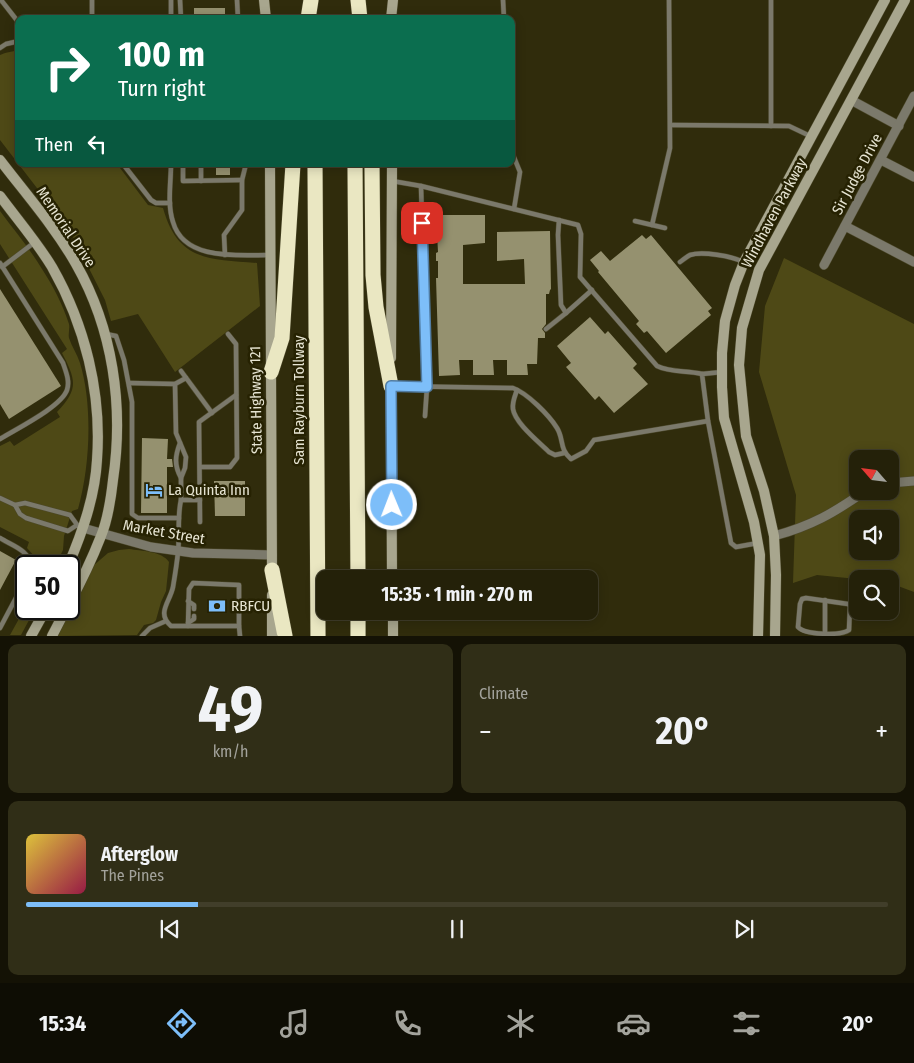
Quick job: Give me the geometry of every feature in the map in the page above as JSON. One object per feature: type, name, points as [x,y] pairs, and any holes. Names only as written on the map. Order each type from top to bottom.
[{"type":"highway","points":[[308,15],[310,0]]},
{"type":"highway","points":[[314,0],[314,15]]},
{"type":"highway","points":[[354,0],[354,15]]},
{"type":"highway","points":[[358,0],[360,15]]},
{"type":"highway","points":[[271,372],[282,338],[293,167]]},
{"type":"highway","name":"Sam Rayburn Tollway","points":[[315,167],[318,636]]},
{"type":"highway","points":[[355,167],[358,570]]},
{"type":"highway","points":[[372,167],[373,275],[376,307],[391,386]]},
{"type":"highway","points":[[272,570],[285,636]]},
{"type":"highway","points":[[358,620],[358,636]]},
{"type":"street","points":[[264,0],[266,15]]},
{"type":"street","points":[[391,15],[393,0]]},
{"type":"street","name":"Windhaven Parkway","points":[[758,636],[760,555],[752,515],[724,418],[722,353],[725,321],[744,262],[885,0]]},
{"type":"street","name":"Windhaven Parkway","points":[[775,636],[776,575],[774,536],[764,491],[746,436],[739,365],[742,328],[760,270],[905,0]]},
{"type":"street","name":"Sir Judge Drive","points":[[824,265],[914,96]]},
{"type":"street","points":[[851,100],[899,126]]},
{"type":"street","name":"Memorial Drive","points":[[0,160],[58,237],[76,265],[95,303],[105,334],[113,370],[117,408],[117,452],[111,494],[102,534],[80,583]]},
{"type":"street","points":[[881,160],[914,177]]},
{"type":"street","name":"State Highway 121","points":[[270,167],[272,636]]},
{"type":"street","points":[[392,167],[392,570]]},
{"type":"street","points":[[0,196],[51,266],[68,299],[79,325],[93,377],[98,432],[97,462],[91,497],[71,555]]},
{"type":"street","points":[[845,226],[914,262]]},
{"type":"street","points":[[744,262],[760,270]]},
{"type":"street","points":[[899,482],[914,481]]},
{"type":"street","points":[[758,543],[802,528],[852,500]]},
{"type":"street","name":"Market Street","points":[[80,527],[151,547],[178,551],[272,555]]},
{"type":"street","points":[[31,636],[40,620]]},
{"type":"street","points":[[52,636],[60,620]]},
{"type":"street","points":[[393,620],[393,636]]},
{"type":"lane","points":[[1,0],[15,18]]},
{"type":"lane","points":[[92,0],[92,15]]},
{"type":"lane","points":[[171,0],[171,15]]},
{"type":"lane","points":[[180,0],[181,15]]},
{"type":"lane","points":[[236,0],[238,15]]},
{"type":"lane","points":[[503,0],[504,15]]},
{"type":"lane","points":[[652,225],[670,148],[669,0]]},
{"type":"lane","points":[[771,0],[771,126]]},
{"type":"lane","points":[[0,48],[6,44],[15,43]]},
{"type":"lane","points":[[671,125],[789,126],[812,136]]},
{"type":"lane","points":[[514,209],[520,172],[515,160]]},
{"type":"lane","points":[[125,167],[151,200],[156,203],[170,204]]},
{"type":"lane","points":[[171,167],[170,204],[173,223],[180,235],[190,244],[205,252],[226,255],[270,255]]},
{"type":"lane","points":[[183,167],[183,181],[224,178],[242,180]]},
{"type":"lane","points":[[201,167],[201,181]]},
{"type":"lane","points":[[226,255],[224,235],[242,210],[242,180],[245,167]]},
{"type":"lane","points":[[392,181],[421,186],[578,225],[581,234],[580,276],[657,366],[665,370],[691,371],[702,374],[722,372]]},
{"type":"lane","points":[[421,186],[427,387],[426,416]]},
{"type":"lane","points":[[559,220],[561,305],[566,313]]},
{"type":"lane","points":[[635,221],[665,228]]},
{"type":"lane","points":[[0,439],[56,405],[67,392],[69,380],[63,363],[1,265],[35,242]]},
{"type":"lane","points":[[680,262],[690,255],[699,254],[735,258],[744,262]]},
{"type":"lane","points":[[546,329],[592,290]]},
{"type":"lane","points":[[105,334],[116,336],[124,360],[132,402],[132,514],[138,518],[179,518]]},
{"type":"lane","points":[[200,467],[230,467],[237,458],[236,344],[228,334]]},
{"type":"lane","points":[[180,371],[212,413]]},
{"type":"lane","points":[[702,374],[708,421],[731,544],[736,547],[758,543]]},
{"type":"lane","points":[[129,383],[175,384],[186,378]]},
{"type":"lane","points":[[175,384],[176,433],[186,457],[185,468],[181,478],[178,551],[172,590],[163,613],[166,621],[171,626],[239,626]]},
{"type":"lane","points":[[391,386],[521,391],[557,428],[564,453],[571,459],[586,450],[594,440],[708,421]]},
{"type":"lane","points":[[517,390],[512,408],[515,418],[549,452],[555,455],[564,453]]},
{"type":"lane","points":[[200,522],[199,422],[236,395]]},
{"type":"lane","points":[[180,443],[175,456],[176,469],[181,478]]},
{"type":"lane","points":[[0,498],[16,505],[25,503],[70,514],[80,527],[68,531],[26,518],[20,514],[16,505]]},
{"type":"lane","points":[[181,500],[200,500]]},
{"type":"lane","points":[[0,538],[29,555]]},
{"type":"lane","points":[[188,625],[189,589],[193,583],[239,585],[240,636]]},
{"type":"lane","points":[[802,599],[826,600],[845,603],[850,606],[849,630],[843,634],[825,634],[805,632],[798,626],[802,599]]},
{"type":"lane","points":[[0,628],[15,600]]},
{"type":"lane","points":[[825,634],[826,600]]},
{"type":"lane","points":[[188,601],[194,605],[194,609]]},
{"type":"lane","points":[[188,625],[194,619],[194,616]]},
{"type":"lane","points":[[142,636],[150,628],[166,621]]},
{"type":"shaded area","points":[[15,51],[15,160],[0,140],[0,55]]},
{"type":"shaded area","points":[[21,167],[119,167],[148,205],[163,208],[169,226],[177,239],[187,248],[211,258],[257,263],[260,306],[175,372],[138,314],[111,321],[105,300],[70,231]]},
{"type":"shaded area","points":[[0,211],[46,275],[64,310],[69,324],[69,338],[80,363],[84,380],[88,417],[85,474],[78,509],[72,511],[60,555],[33,555],[27,548],[29,542],[0,527],[0,446],[10,441],[14,446],[60,417],[57,412],[69,397],[73,384],[70,370],[62,353],[67,349],[0,244]]},
{"type":"shaded area","points":[[784,258],[914,324],[914,592],[899,586],[899,570],[849,570],[849,578],[817,575],[793,583],[796,495],[759,372],[765,306]]},
{"type":"shaded area","points":[[119,550],[145,551],[166,558],[169,562],[166,591],[156,620],[153,623],[144,625],[137,635],[57,636],[65,620],[80,620],[80,591],[93,566],[108,553]]},
{"type":"shaded area","points":[[18,620],[29,620],[21,635],[10,635]]},
{"type":"building","points":[[194,8],[225,8],[225,15],[194,15]]},
{"type":"building","points":[[216,167],[230,167],[230,175],[216,175]]},
{"type":"building","points":[[436,215],[485,215],[485,243],[463,245],[463,284],[525,284],[524,259],[497,261],[497,232],[550,231],[551,289],[549,294],[546,294],[546,324],[542,329],[545,333],[545,338],[538,338],[537,364],[527,364],[528,375],[507,375],[507,360],[493,360],[494,375],[473,375],[473,360],[459,360],[460,375],[439,376]]},
{"type":"building","points":[[642,235],[646,239],[651,235],[712,308],[708,311],[711,315],[666,353],[647,331],[644,333],[636,324],[639,321],[590,260],[601,251],[610,261]]},
{"type":"building","points":[[0,289],[61,386],[9,419],[0,404]]},
{"type":"building","points":[[590,317],[605,334],[608,331],[637,364],[633,368],[648,384],[614,413],[599,396],[595,400],[566,367],[571,363],[557,346]]},
{"type":"building","name":"La Quinta Inn","points":[[142,438],[168,439],[167,459],[172,459],[173,467],[167,467],[167,513],[141,513]]},
{"type":"building","points":[[214,481],[245,481],[245,516],[215,516]]},
{"type":"building","points":[[0,551],[15,559],[15,562],[0,590]]},
{"type":"place","name":"La Quinta Inn","points":[[154,490]]},
{"type":"place","name":"RBFCU","points":[[217,606]]},
{"type":"route","points":[[392,505],[391,386],[427,387],[422,223]]}]
